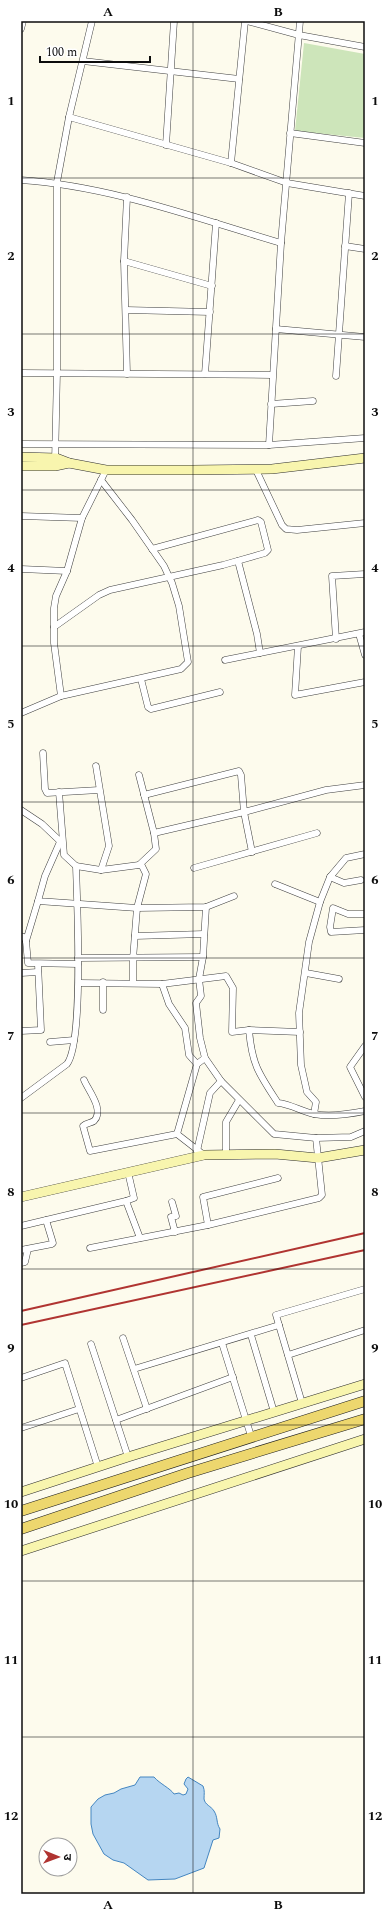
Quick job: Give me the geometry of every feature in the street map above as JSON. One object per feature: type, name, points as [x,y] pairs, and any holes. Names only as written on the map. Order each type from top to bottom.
[{"type":"main road","points":[[21,1511],[251,1436],[365,1401]]},
{"type":"main road","points":[[21,1529],[188,1473],[365,1419]]},
{"type":"street","points":[[21,29],[23,21]]},
{"type":"street","points":[[55,462],[57,372],[57,182],[69,117],[92,21]]},
{"type":"street","points":[[166,145],[174,21]]},
{"type":"street","points":[[231,163],[246,21],[299,35],[365,47]]},
{"type":"street","points":[[269,445],[281,243],[300,21]]},
{"type":"street","points":[[83,61],[240,79]]},
{"type":"street","points":[[69,117],[231,163],[287,183],[365,196]]},
{"type":"street","points":[[290,133],[365,143]]},
{"type":"street","points":[[21,180],[57,182],[127,197],[281,243]]},
{"type":"street","points":[[336,376],[349,193]]},
{"type":"street","points":[[127,197],[124,261],[127,374]]},
{"type":"street","points":[[205,374],[216,224]]},
{"type":"street","points":[[345,246],[365,249]]},
{"type":"street","points":[[124,261],[212,286]]},
{"type":"street","points":[[126,310],[210,312]]},
{"type":"street","points":[[276,329],[365,337]]},
{"type":"street","points":[[21,373],[57,372],[272,375]]},
{"type":"street","points":[[271,404],[313,401]]},
{"type":"street","points":[[21,444],[269,445],[365,438]]},
{"type":"street","points":[[21,457],[69,463],[106,470],[256,470],[365,458]]},
{"type":"street","points":[[21,466],[55,462]]},
{"type":"street","points":[[61,696],[54,643],[54,608],[56,596],[67,570],[82,518],[106,470]]},
{"type":"street","points":[[256,470],[282,525],[286,529],[297,530],[365,523]]},
{"type":"street","points":[[21,713],[61,696],[181,669],[188,662],[179,606],[169,577],[152,549],[101,480]]},
{"type":"street","points":[[21,516],[82,518]]},
{"type":"street","points":[[54,627],[99,595],[110,590],[238,561],[267,552],[260,521],[256,520],[152,549]]},
{"type":"street","points":[[238,561],[257,634],[260,653]]},
{"type":"street","points":[[21,569],[67,570]]},
{"type":"street","points":[[336,639],[332,576],[365,574]]},
{"type":"street","points":[[225,660],[362,633],[365,655]]},
{"type":"street","points":[[298,646],[295,695],[365,682]]},
{"type":"street","points":[[141,679],[148,707],[151,709],[220,692]]},
{"type":"street","points":[[43,754],[45,791],[58,792],[100,790]]},
{"type":"street","points":[[96,766],[109,846],[101,870]]},
{"type":"street","points":[[144,795],[239,771],[241,775],[244,812],[252,852]]},
{"type":"street","points":[[139,775],[154,833],[156,849],[139,866]]},
{"type":"street","points":[[154,833],[244,812],[326,790],[365,785]]},
{"type":"street","points":[[58,792],[64,855],[76,866],[101,870],[142,866],[146,874],[136,908],[133,983]]},
{"type":"street","points":[[21,810],[42,824],[62,843]]},
{"type":"street","points":[[194,868],[317,833]]},
{"type":"street","points":[[62,843],[45,876],[38,901],[24,939],[28,963],[38,964],[78,961],[203,957]]},
{"type":"street","points":[[314,1114],[316,1102],[307,1092],[301,1065],[299,1013],[306,973],[309,942],[319,903],[330,877],[346,858],[365,854]]},
{"type":"street","points":[[21,1098],[67,1064],[71,1059],[79,983],[76,866]]},
{"type":"street","points":[[330,877],[344,882],[361,880]]},
{"type":"street","points":[[275,884],[348,914],[365,914]]},
{"type":"street","points":[[38,901],[77,905],[136,908],[206,907],[234,896]]},
{"type":"street","points":[[206,907],[203,957],[199,979],[201,996],[196,1003],[200,1038],[205,1058],[221,1081],[274,1134],[316,1138],[351,1137],[365,1131]]},
{"type":"street","points":[[332,908],[330,927],[331,932],[365,930]]},
{"type":"street","points":[[135,936],[204,934]]},
{"type":"street","points":[[21,1031],[41,1030],[38,964]]},
{"type":"street","points":[[21,972],[38,972]]},
{"type":"street","points":[[306,973],[339,979]]},
{"type":"street","points":[[79,983],[103,982],[162,984],[226,976],[233,988],[232,1032],[249,1030],[300,1032]]},
{"type":"street","points":[[103,982],[103,1010]]},
{"type":"street","points":[[162,984],[169,1004],[186,1028],[189,1055],[197,1064]]},
{"type":"street","points":[[249,1030],[251,1054],[259,1075],[278,1103],[288,1104],[314,1114],[350,1114],[365,1110]]},
{"type":"street","points":[[50,1042],[74,1040]]},
{"type":"street","points":[[365,1046],[350,1067],[365,1098]]},
{"type":"street","points":[[177,1134],[197,1064],[205,1058]]},
{"type":"street","points":[[84,1080],[97,1105],[96,1118],[93,1122],[83,1126],[90,1151],[177,1134]]},
{"type":"street","points":[[200,1153],[210,1093],[221,1081]]},
{"type":"street","points":[[226,1154],[226,1122],[239,1100]]},
{"type":"street","points":[[177,1134],[200,1153]]},
{"type":"street","points":[[90,1248],[176,1232],[319,1198],[322,1195],[316,1138]]},
{"type":"street","points":[[21,1197],[128,1172],[200,1153],[275,1154],[318,1158],[365,1150]]},
{"type":"street","points":[[21,1226],[134,1198],[128,1172]]},
{"type":"street","points":[[208,1225],[203,1197],[278,1178]]},
{"type":"street","points":[[126,1201],[140,1238]]},
{"type":"street","points":[[172,1202],[176,1216],[171,1217],[176,1232]]},
{"type":"street","points":[[21,1250],[53,1243],[46,1220]]},
{"type":"street","points":[[21,1263],[25,1262],[28,1249]]},
{"type":"street","points":[[302,1403],[276,1315],[365,1289]]},
{"type":"street","points":[[134,1369],[251,1335],[280,1325]]},
{"type":"street","points":[[288,1355],[365,1330]]},
{"type":"street","points":[[251,1335],[274,1412]]},
{"type":"street","points":[[123,1338],[147,1409]]},
{"type":"street","points":[[222,1343],[251,1436]]},
{"type":"street","points":[[90,1344],[128,1457]]},
{"type":"street","points":[[21,1378],[65,1363],[98,1466]]},
{"type":"street","points":[[116,1420],[233,1377]]},
{"type":"street","points":[[21,1492],[98,1466],[365,1384]]},
{"type":"street","points":[[21,1428],[79,1409]]},
{"type":"street","points":[[21,1551],[238,1479],[365,1439]]},
{"type":"green space","points":[[304,43],[365,54],[365,138],[295,131]]},
{"type":"water","points":[[140,1777],[154,1777],[174,1794],[186,1794],[188,1789],[184,1784],[188,1777],[203,1786],[204,1799],[213,1809],[220,1829],[219,1838],[213,1840],[204,1868],[175,1879],[148,1880],[124,1863],[113,1860],[104,1854],[93,1834],[91,1824],[91,1807],[98,1799],[105,1795],[135,1785]]},
{"type":"railway","points":[[21,1311],[365,1233]]},
{"type":"railway","points":[[21,1325],[365,1250]]}]
